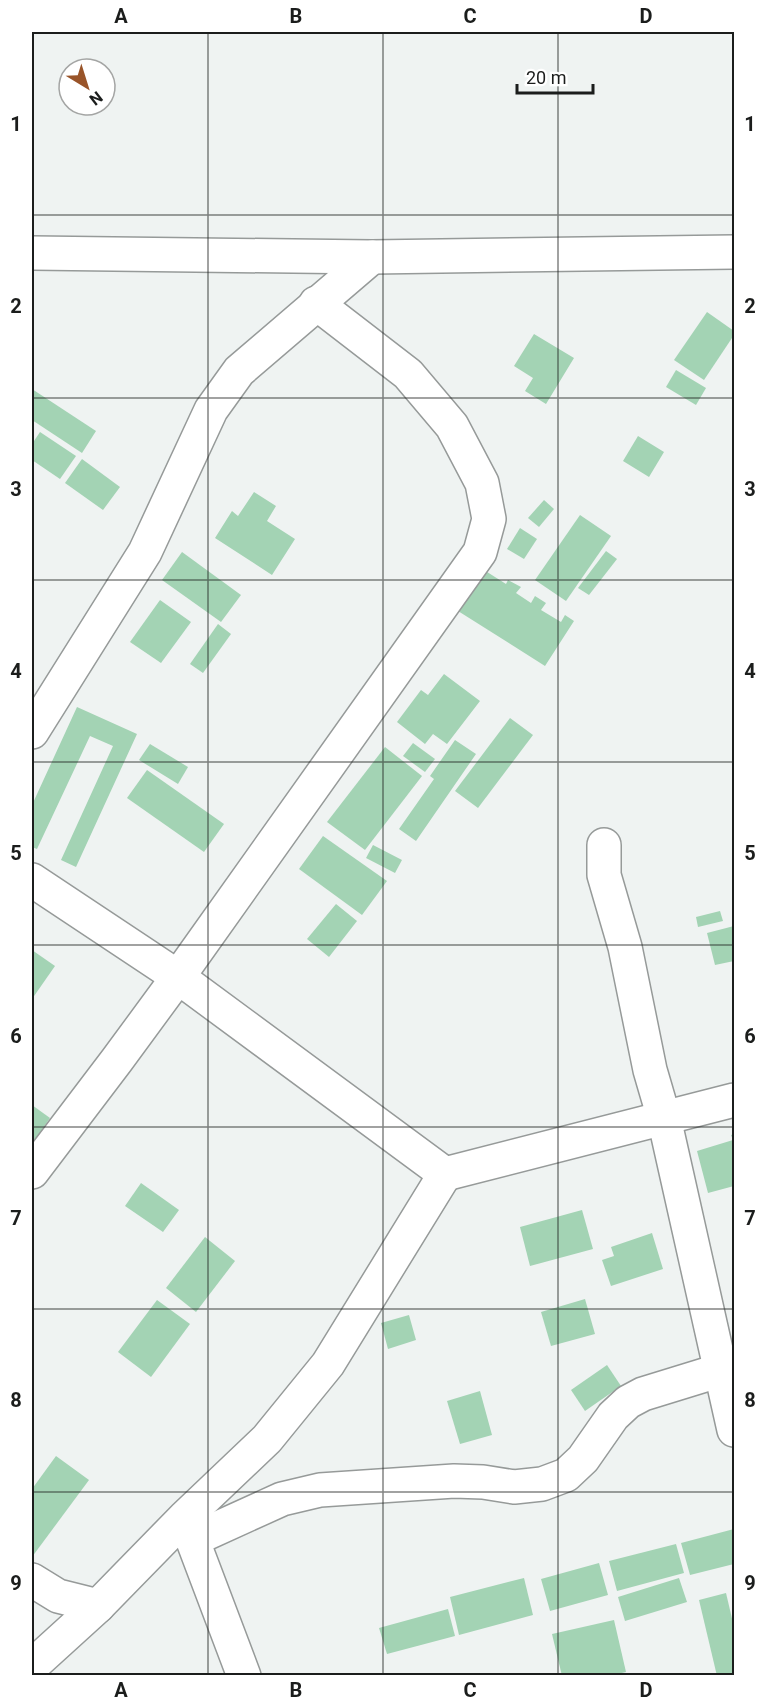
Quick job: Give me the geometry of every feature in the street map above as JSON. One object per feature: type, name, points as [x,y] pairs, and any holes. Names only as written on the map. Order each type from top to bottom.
[{"type":"street","points":[[32,253],[372,257],[735,252]]},
{"type":"street","points":[[32,732],[145,552],[211,410],[239,371],[372,257]]},
{"type":"street","points":[[32,1172],[178,976],[480,552],[489,519],[482,483],[452,426],[408,374],[316,303]]},
{"type":"street","points":[[604,845],[604,875],[625,947],[650,1070],[728,1368],[735,1430]]},
{"type":"street","points":[[32,880],[178,976],[445,1174]]},
{"type":"street","points":[[32,1666],[98,1606],[189,1529],[267,1439],[328,1364],[445,1174],[735,1100]]},
{"type":"street","points":[[189,1529],[282,1498],[320,1490],[454,1481],[483,1482],[514,1487],[542,1484],[566,1475],[583,1458],[613,1416],[628,1402],[643,1394],[728,1368]]},
{"type":"street","points":[[189,1529],[244,1676]]},
{"type":"street","points":[[32,1580],[58,1596],[98,1606]]},
{"type":"building","points":[[707,312],[734,331],[734,335],[704,380],[674,360]]},
{"type":"building","points":[[534,334],[574,358],[546,404],[525,391],[533,378],[514,366]]},
{"type":"building","points":[[676,370],[706,388],[696,405],[666,387]]},
{"type":"building","points":[[32,389],[96,431],[82,453],[32,420]]},
{"type":"building","points":[[40,432],[76,456],[60,479],[32,460],[32,444]]},
{"type":"building","points":[[638,436],[664,452],[649,477],[623,461]]},
{"type":"building","points":[[82,459],[120,487],[103,510],[65,483]]},
{"type":"building","points":[[254,492],[276,506],[267,521],[295,539],[272,575],[215,538],[232,511],[238,516]]},
{"type":"building","points":[[544,500],[554,509],[539,527],[528,518]]},
{"type":"building","points":[[580,515],[611,536],[566,601],[535,580]]},
{"type":"building","points":[[520,528],[537,539],[524,559],[507,549]]},
{"type":"building","points":[[606,551],[617,559],[589,595],[578,588]]},
{"type":"building","points":[[182,552],[241,595],[221,622],[162,580]]},
{"type":"building","points":[[484,570],[506,584],[508,580],[521,587],[516,593],[531,603],[535,596],[546,603],[541,610],[561,622],[565,615],[574,621],[545,666],[458,611]]},
{"type":"building","points":[[160,600],[191,622],[161,663],[130,642]]},
{"type":"building","points":[[218,624],[231,634],[203,673],[190,664]]},
{"type":"building","points":[[444,674],[480,701],[447,744],[433,734],[425,744],[397,722],[421,690],[428,695]]},
{"type":"building","points":[[77,707],[137,734],[76,867],[61,860],[113,746],[90,736],[37,849],[32,847],[32,805]]},
{"type":"building","points":[[510,718],[533,735],[478,808],[455,791]]},
{"type":"building","points":[[455,740],[476,754],[416,841],[399,829],[434,779],[430,776]]},
{"type":"building","points":[[413,743],[435,759],[425,772],[403,756]]},
{"type":"building","points":[[150,744],[188,767],[178,784],[139,760]]},
{"type":"building","points":[[385,747],[422,776],[365,850],[327,822]]},
{"type":"building","points":[[147,770],[224,824],[204,852],[127,798]]},
{"type":"building","points":[[323,836],[387,881],[362,915],[299,869]]},
{"type":"building","points":[[373,845],[402,860],[395,873],[366,858]]},
{"type":"building","points":[[336,904],[357,921],[329,957],[307,939]]},
{"type":"building","points":[[720,911],[723,921],[698,927],[696,917]]},
{"type":"building","points":[[734,926],[734,961],[715,965],[707,933]]},
{"type":"building","points":[[32,950],[55,966],[32,999]]},
{"type":"building","points":[[32,1105],[50,1118],[32,1144]]},
{"type":"building","points":[[734,1134],[734,1186],[708,1193],[697,1151],[733,1140],[731,1135]]},
{"type":"building","points":[[141,1183],[179,1210],[163,1232],[125,1206]]},
{"type":"building","points":[[582,1210],[593,1249],[530,1266],[520,1227]]},
{"type":"building","points":[[652,1233],[663,1269],[611,1286],[602,1260],[614,1256],[611,1247]]},
{"type":"building","points":[[205,1237],[235,1261],[196,1312],[166,1288]]},
{"type":"building","points":[[585,1299],[595,1334],[551,1346],[541,1312]]},
{"type":"building","points":[[157,1300],[190,1324],[151,1377],[118,1352]]},
{"type":"building","points":[[409,1315],[416,1340],[388,1349],[381,1323]]},
{"type":"building","points":[[607,1365],[621,1386],[585,1411],[571,1390]]},
{"type":"building","points":[[480,1391],[492,1435],[460,1444],[447,1401]]},
{"type":"building","points":[[56,1456],[89,1480],[32,1557],[32,1489]]},
{"type":"building","points":[[734,1529],[734,1564],[690,1575],[681,1543]]},
{"type":"building","points":[[676,1544],[684,1573],[617,1591],[609,1561]]},
{"type":"building","points":[[599,1563],[608,1595],[550,1611],[541,1579]]},
{"type":"building","points":[[524,1578],[533,1615],[459,1635],[450,1597]]},
{"type":"building","points":[[679,1578],[687,1602],[625,1621],[618,1597]]},
{"type":"building","points":[[726,1593],[734,1627],[734,1676],[717,1676],[699,1600]]},
{"type":"building","points":[[448,1609],[455,1636],[387,1654],[379,1628]]},
{"type":"building","points":[[614,1620],[626,1672],[609,1676],[562,1676],[552,1634]]}]
